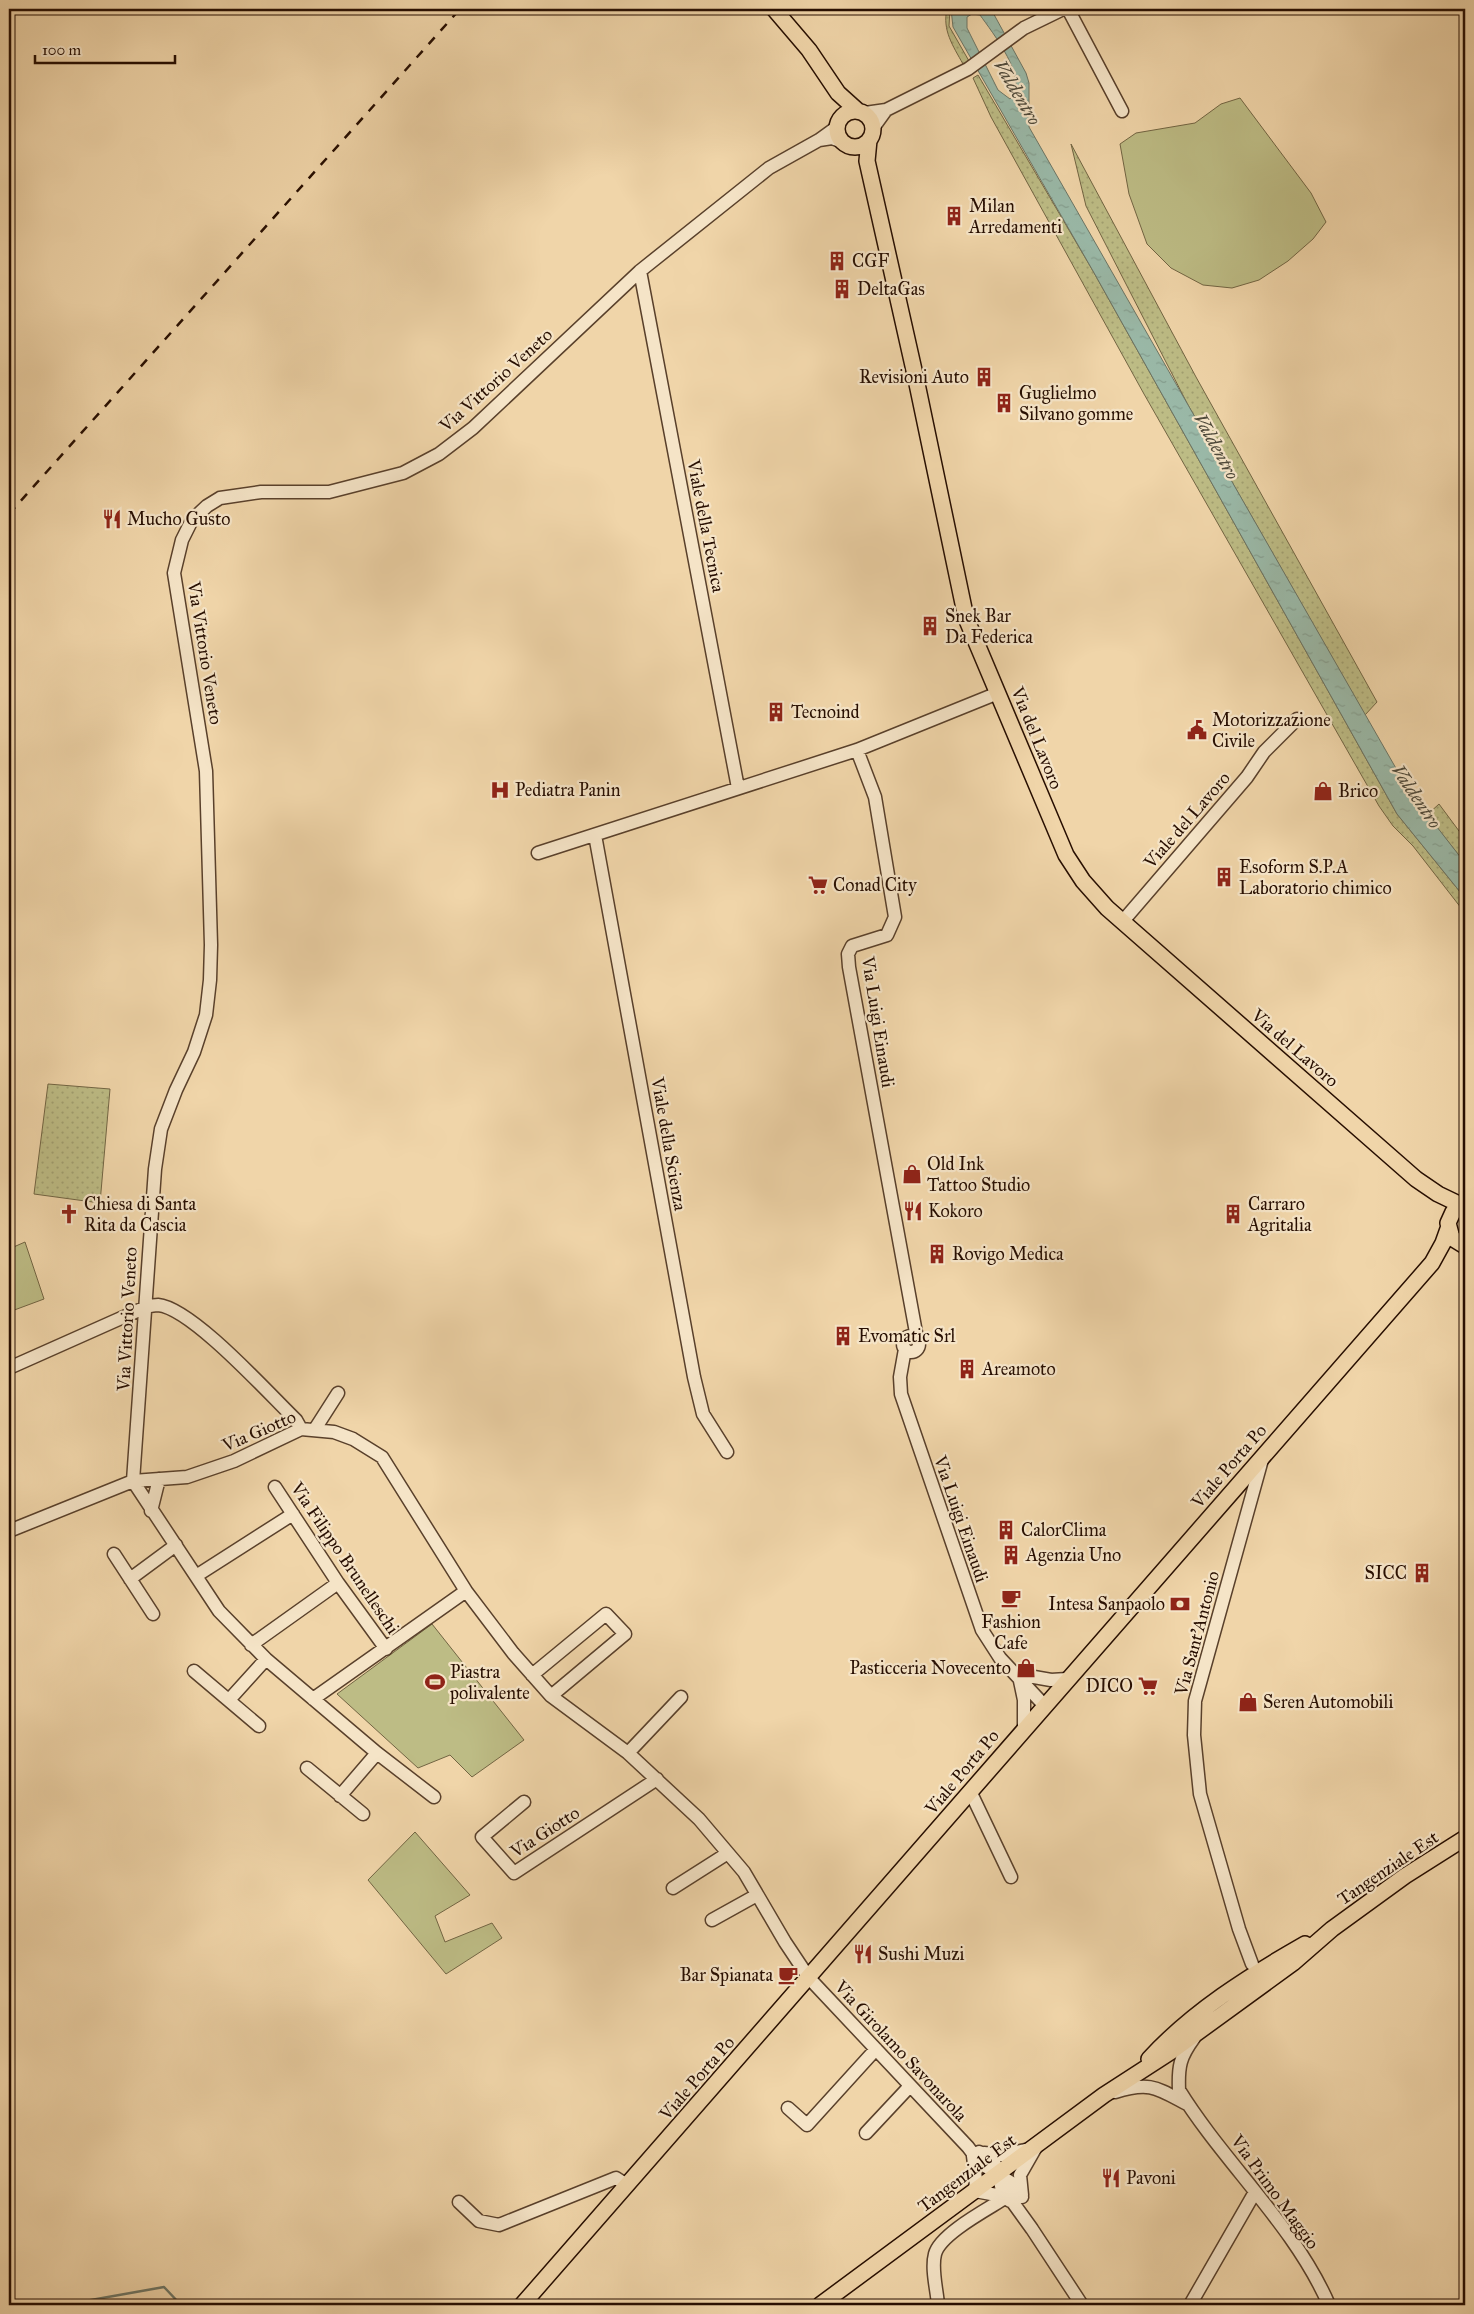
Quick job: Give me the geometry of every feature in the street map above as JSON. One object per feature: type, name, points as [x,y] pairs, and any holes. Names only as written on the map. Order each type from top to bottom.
[{"type":"main road","points":[[774,9],[809,50],[838,93],[871,120],[867,161]]},
{"type":"main road","points":[[838,93],[839,137],[867,161]]},
{"type":"main road","points":[[839,123],[846,113],[862,112]]},
{"type":"main road","points":[[847,144],[862,146],[871,134]]},
{"type":"main road","name":"Via del Lavoro","points":[[867,161],[916,379],[966,618],[1066,855],[1094,894],[1123,921],[1422,1184]]},
{"type":"main road","points":[[1422,1184],[1464,1206]]},
{"type":"main road","points":[[1422,1184],[1444,1213],[1448,1227]]},
{"type":"main road","name":"Viale Porta Po","points":[[522,2305],[810,1978],[1024,1728],[1432,1263],[1443,1243],[1453,1212],[1464,1206]]},
{"type":"main road","name":"Viale Porta Po","points":[[1448,1227],[1452,1238],[1465,1246]]},
{"type":"main road","name":"Viale Porta Po","points":[[1432,1263],[1450,1252],[1465,1246]]},
{"type":"main road","name":"Tangenziale Est","points":[[820,2305],[1104,2095],[1197,2034],[1293,1963],[1332,1929],[1405,1876],[1465,1838]]},
{"type":"main road","name":"Tangenziale Est","points":[[1138,2072],[1175,2032],[1263,1968],[1332,1929]]},
{"type":"street","points":[[862,112],[886,110],[968,69],[1013,36],[1063,9]]},
{"type":"street","points":[[1068,9],[1122,110]]},
{"type":"street","points":[[871,134],[886,110]]},
{"type":"street","name":"Via Vittorio Veneto","points":[[133,1482],[146,1307],[147,1268],[155,1169],[161,1128],[194,1052],[206,1015],[210,980],[211,945],[206,771],[174,574],[182,540],[192,520],[207,506],[220,498],[261,492],[329,492],[403,473],[439,454],[473,428],[640,271],[769,168],[819,140],[839,123]]},
{"type":"street","points":[[819,140],[832,138],[847,144]]},
{"type":"street","name":"Viale della Tecnica","points":[[640,271],[738,788]]},
{"type":"street","points":[[538,853],[857,750],[998,693]]},
{"type":"street","name":"Viale del Lavoro","points":[[1123,921],[1246,777],[1264,752],[1297,719]]},
{"type":"street","name":"Via Luigi Einaudi","points":[[857,750],[876,797],[895,918],[887,935],[852,946],[848,954],[914,1334],[904,1340],[909,1350],[902,1363],[900,1394],[982,1630],[1000,1658],[1017,1674],[1034,1682],[1048,1701]]},
{"type":"street","name":"Viale della Scienza","points":[[595,835],[694,1378],[703,1414],[727,1452]]},
{"type":"street","points":[[9,1368],[146,1307],[158,1305],[180,1314],[210,1335],[296,1420],[301,1429]]},
{"type":"street","points":[[315,1429],[338,1393]]},
{"type":"street","name":"Via Giotto","points":[[9,1531],[133,1482],[187,1477],[234,1461],[301,1429],[315,1429],[353,1439],[382,1456],[466,1591],[532,1675],[551,1696],[628,1753],[699,1819],[728,1852],[744,1872],[810,1978]]},
{"type":"street","name":"Via Sant'Antonio","points":[[1252,1964],[1239,1929],[1200,1794],[1194,1735],[1195,1701],[1263,1456]]},
{"type":"street","points":[[149,1509],[159,1480]]},
{"type":"street","points":[[133,1482],[149,1509],[176,1545],[219,1612],[266,1659],[377,1753],[434,1797]]},
{"type":"street","name":"Via Filippo Brunelleschi","points":[[275,1487],[338,1583],[386,1649]]},
{"type":"street","points":[[196,1576],[293,1514]]},
{"type":"street","points":[[130,1579],[176,1545]]},
{"type":"street","points":[[114,1554],[153,1614]]},
{"type":"street","points":[[251,1645],[338,1583]]},
{"type":"street","name":"Via Filippo Brunelleschi","points":[[313,1699],[466,1591]]},
{"type":"street","points":[[532,1675],[606,1614],[625,1634],[551,1696]]},
{"type":"street","points":[[229,1700],[266,1659]]},
{"type":"street","points":[[194,1671],[259,1726]]},
{"type":"street","points":[[1024,1728],[1024,1700],[1017,1674],[1051,1680],[1067,1679]]},
{"type":"street","points":[[628,1753],[681,1697]]},
{"type":"street","points":[[340,1796],[377,1753]]},
{"type":"street","points":[[307,1768],[363,1814]]},
{"type":"street","name":"Via Giotto","points":[[524,1802],[482,1837],[514,1873],[657,1779]]},
{"type":"street","points":[[970,1791],[1011,1877]]},
{"type":"street","points":[[673,1888],[728,1852]]},
{"type":"street","points":[[712,1920],[757,1895]]},
{"type":"street","name":"Via Girolamo Savonarola","points":[[810,1978],[973,2151],[986,2168],[999,2174]]},
{"type":"street","name":"Via Primo Maggio","points":[[1197,2034],[1182,2055],[1179,2065],[1179,2090],[1187,2104],[1255,2192],[1306,2263],[1330,2305]]},
{"type":"street","points":[[788,2108],[807,2125],[876,2049]]},
{"type":"street","points":[[866,2133],[910,2086]]},
{"type":"street","name":"Via Primo Maggio","points":[[1104,2095],[1135,2086],[1146,2086],[1160,2089],[1187,2104]]},
{"type":"street","points":[[1019,2201],[975,2191],[976,2179],[973,2151],[1003,2156],[1035,2146]]},
{"type":"street","points":[[1019,2201],[1020,2175],[1035,2146]]},
{"type":"street","points":[[999,2174],[1001,2186],[1019,2201],[1032,2229],[1082,2305]]},
{"type":"street","points":[[459,2202],[479,2220],[499,2225],[616,2178],[627,2185]]},
{"type":"street","points":[[1190,2305],[1255,2192]]},
{"type":"street","points":[[938,2305],[934,2262],[935,2252],[949,2236],[1005,2198]]},
{"type":"shaded area","points":[[947,9],[950,9],[949,26],[969,61],[963,64],[947,31]]},
{"type":"shaded area","points":[[978,75],[1093,271],[1397,814],[1465,898],[1465,913],[1413,846],[1393,826],[1379,806],[1144,394],[991,117],[973,78]]},
{"type":"shaded area","points":[[1240,98],[1311,193],[1326,222],[1313,239],[1288,261],[1259,280],[1232,288],[1203,285],[1171,268],[1147,244],[1129,194],[1120,144],[1136,133],[1195,123],[1221,104]]},
{"type":"shaded area","points":[[1071,144],[1196,377],[1377,702],[1365,715],[1188,405],[1086,206]]},
{"type":"shaded area","points":[[1439,804],[1465,839],[1465,863],[1427,815]]},
{"type":"shaded area","points":[[48,1084],[110,1089],[100,1203],[34,1194]]},
{"type":"shaded area","points":[[25,1242],[44,1299],[9,1312],[9,1249]]},
{"type":"shaded area","points":[[432,1624],[524,1740],[472,1777],[450,1755],[418,1768],[337,1694]]},
{"type":"shaded area","points":[[415,1832],[470,1895],[435,1916],[445,1942],[492,1923],[502,1938],[446,1974],[368,1880]]},
{"type":"water","name":"Valdentro","points":[[951,9],[991,9],[1026,73],[1029,83],[1029,127],[1409,791],[1465,863],[1465,898],[1397,814],[1093,271],[953,27]],"holes":[[[972,14],[980,15],[1000,44],[1013,69],[1016,81],[1015,91],[1010,99],[998,90],[967,28],[967,17]]]},
{"type":"waterway","points":[[63,2305],[164,2287],[181,2305]]},
{"type":"railway","points":[[9,514],[460,9]]},
{"type":"place","name":"Milan Arredamenti","points":[[954,216]]},
{"type":"place","name":"CGF","points":[[837,261]]},
{"type":"place","name":"DeltaGas","points":[[842,289]]},
{"type":"place","name":"Revisioni Auto","points":[[984,377]]},
{"type":"place","name":"Guglielmo Silvano gomme","points":[[1004,403]]},
{"type":"place","name":"Mucho Gusto","points":[[112,519]]},
{"type":"place","name":"Snek Bar Da Federica","points":[[930,626]]},
{"type":"place","name":"Tecnoind","points":[[776,712]]},
{"type":"place","name":"Motorizzazione Civile","points":[[1197,730]]},
{"type":"place","name":"Pediatra Panin","points":[[500,790]]},
{"type":"place","name":"Brico","points":[[1323,791]]},
{"type":"place","name":"Esoform S.P.A Laboratorio chimico","points":[[1224,877]]},
{"type":"place","name":"Conad City","points":[[818,885]]},
{"type":"place","name":"Old Ink Tattoo Studio","points":[[912,1174]]},
{"type":"place","name":"Kokoro","points":[[913,1211]]},
{"type":"place","name":"Chiesa di Santa Rita da Cascia","points":[[69,1214]]},
{"type":"place","name":"Carraro Agritalia","points":[[1233,1214]]},
{"type":"place","name":"Rovigo Medica","points":[[937,1254]]},
{"type":"place","name":"Evomatic Srl","points":[[843,1336]]},
{"type":"place","name":"Areamoto","points":[[967,1369]]},
{"type":"place","name":"CalorClima","points":[[1006,1530]]},
{"type":"place","name":"Agenzia Uno","points":[[1011,1555]]},
{"type":"place","name":"SICC","points":[[1422,1573]]},
{"type":"place","name":"Fashion Cafe","points":[[1011,1598]]},
{"type":"place","name":"Intesa Sanpaolo","points":[[1180,1604]]},
{"type":"place","name":"Pasticceria Novecento","points":[[1026,1668]]},
{"type":"place","name":"Piastra polivalente","points":[[435,1682]]},
{"type":"place","name":"DICO","points":[[1148,1686]]},
{"type":"place","name":"Seren Automobili","points":[[1248,1702]]},
{"type":"place","name":"Sushi Muzi","points":[[863,1954]]},
{"type":"place","name":"Bar Spianata","points":[[788,1975]]},
{"type":"place","name":"Pavoni","points":[[1111,2178]]}]
